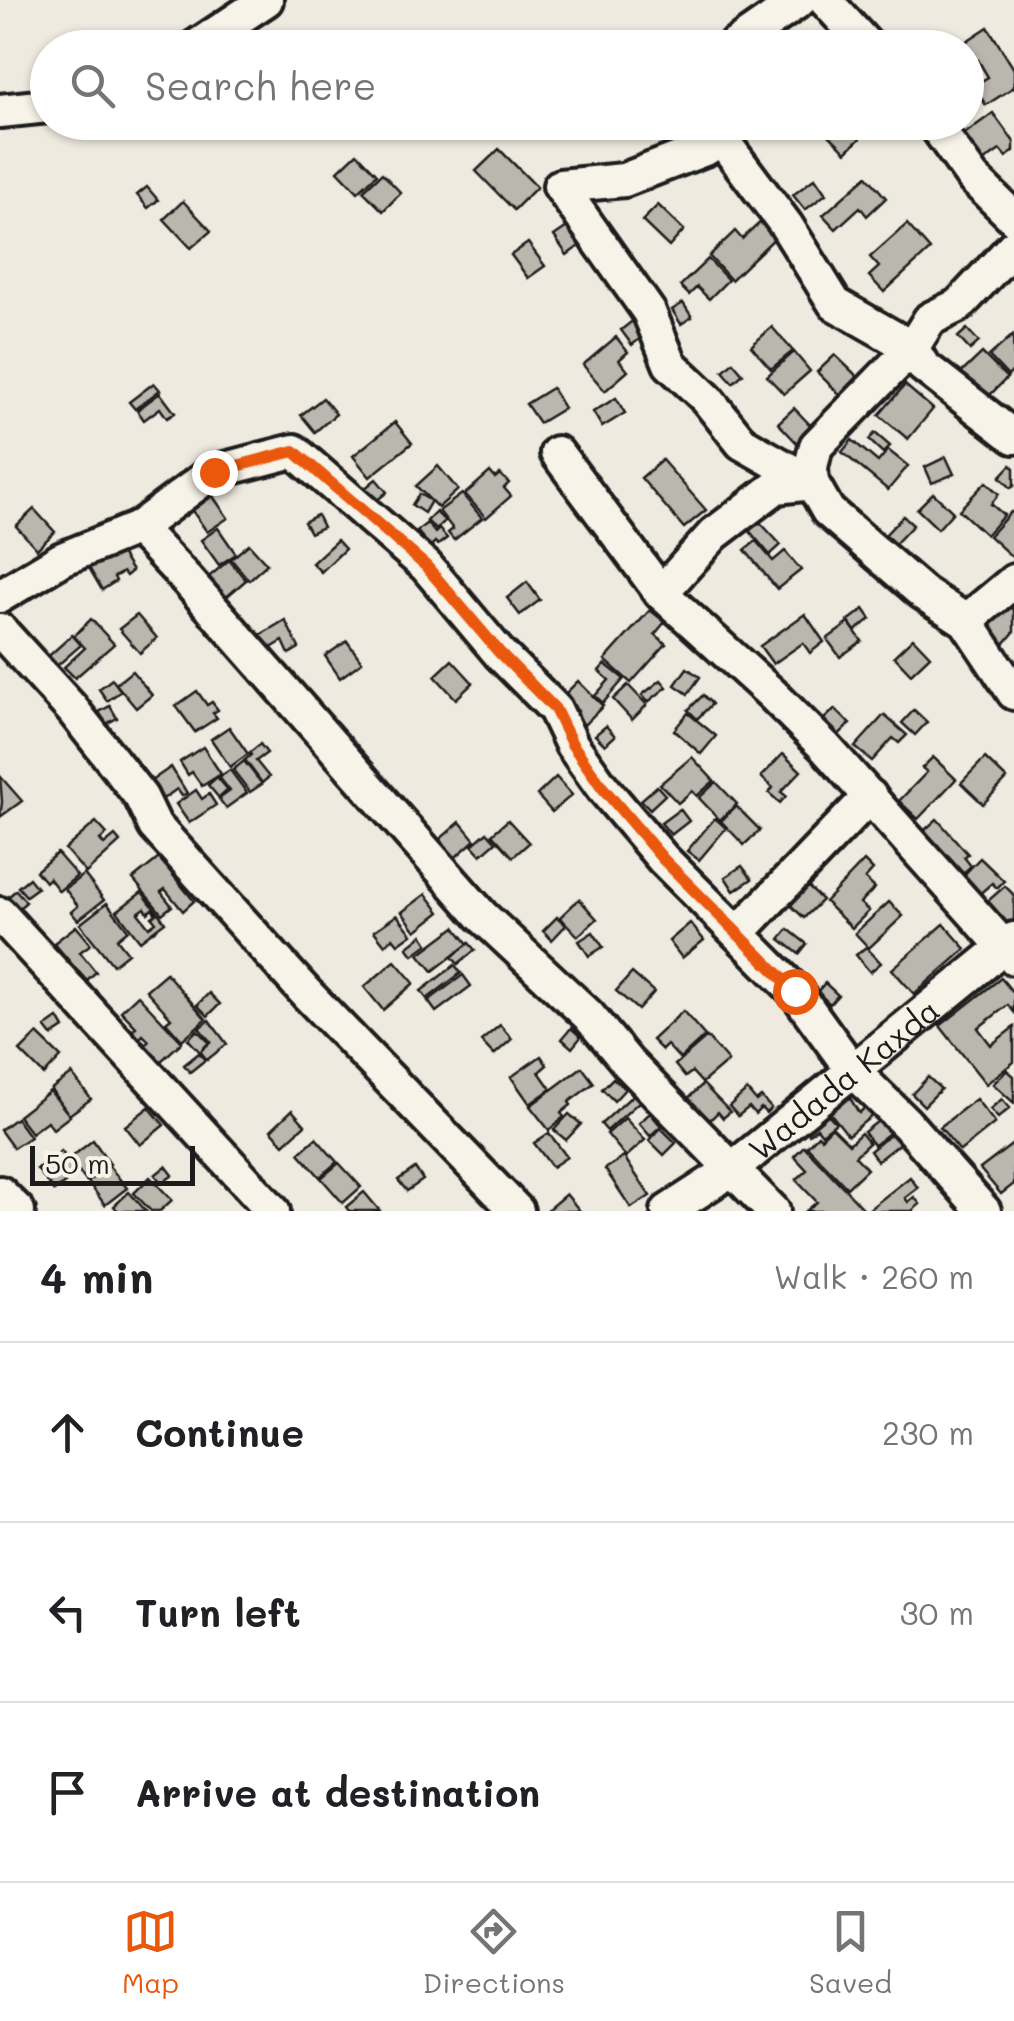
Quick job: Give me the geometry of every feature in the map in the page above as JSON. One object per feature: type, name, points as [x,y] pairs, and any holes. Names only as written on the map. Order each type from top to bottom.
[{"type":"street","points":[[221,30],[266,0]]},
{"type":"street","points":[[757,30],[800,0]]},
{"type":"street","points":[[825,0],[852,30]]},
{"type":"street","points":[[0,112],[30,108]]},
{"type":"street","points":[[708,140],[706,148],[624,180],[560,186],[650,312],[670,364],[707,398],[742,443],[812,483]]},
{"type":"street","points":[[719,140],[786,225],[834,304],[912,348],[923,366],[1014,437]]},
{"type":"street","points":[[946,140],[973,178],[1014,218]]},
{"type":"street","points":[[1014,246],[959,305],[930,319],[912,348],[816,446],[811,467],[812,483],[828,512],[923,593],[966,621],[1014,693]]},
{"type":"street","points":[[0,596],[62,559],[138,528],[214,472],[294,451],[426,566],[499,652],[555,709],[572,744],[602,787],[663,859],[795,991],[852,1070],[906,1123],[984,1211]]},
{"type":"street","points":[[557,453],[661,593],[824,746],[1011,948]]},
{"type":"street","points":[[661,593],[714,534],[776,487],[812,483]]},
{"type":"street","points":[[138,528],[482,916],[588,1015],[628,1063],[773,1211]]},
{"type":"street","points":[[966,621],[1014,581]]},
{"type":"street","points":[[0,630],[72,710],[141,797],[155,826],[307,994],[517,1211]]},
{"type":"street","points":[[738,934],[870,796]]},
{"type":"street","points":[[0,914],[273,1211]]},
{"type":"street","name":"Wadada Kaxda","points":[[668,1211],[731,1170],[852,1070],[1011,948]]},
{"type":"street","points":[[0,1192],[18,1211]]},
{"type":"building","points":[[988,27],[1014,69],[1014,87],[986,105],[984,79],[988,77],[984,70],[983,30]]},
{"type":"building","points":[[993,113],[1014,142],[1014,151],[1006,157],[1000,150],[980,164],[962,140],[984,140],[984,120]]},
{"type":"building","points":[[834,140],[858,140],[846,152]]},
{"type":"building","points":[[499,149],[537,187],[514,210],[476,171]]},
{"type":"building","points":[[357,153],[377,174],[358,192],[338,171]]},
{"type":"building","points":[[382,173],[401,193],[383,211],[363,191]]},
{"type":"building","points":[[867,176],[886,198],[867,216],[860,207],[836,229],[823,215]]},
{"type":"building","points":[[815,178],[826,194],[805,210],[793,195]]},
{"type":"building","points":[[147,187],[158,200],[148,208],[137,195]]},
{"type":"building","points":[[183,201],[211,231],[191,248],[164,219]]},
{"type":"building","points":[[658,205],[684,230],[669,247],[642,221]]},
{"type":"building","points":[[763,220],[778,235],[731,280],[709,256],[735,231],[742,239]]},
{"type":"building","points":[[907,224],[930,250],[884,292],[869,276],[879,267],[870,257]]},
{"type":"building","points":[[570,225],[582,244],[567,255],[554,236]]},
{"type":"building","points":[[528,243],[545,266],[528,278],[511,255]]},
{"type":"building","points":[[708,259],[728,280],[709,299],[697,287],[689,295],[680,286]]},
{"type":"building","points":[[683,303],[692,317],[681,324],[672,310]]},
{"type":"building","points":[[635,319],[647,333],[632,345],[621,330]]},
{"type":"building","points":[[772,327],[793,351],[771,369],[751,346]]},
{"type":"building","points":[[967,329],[979,342],[970,350],[958,337]]},
{"type":"building","points":[[1013,335],[1014,370],[1008,376],[989,356]]},
{"type":"building","points":[[616,337],[628,352],[619,360],[628,371],[605,391],[583,365]]},
{"type":"building","points":[[794,352],[810,371],[784,394],[767,376]]},
{"type":"building","points":[[982,353],[1007,378],[984,401],[959,375]]},
{"type":"building","points":[[835,355],[858,377],[840,395],[817,372]]},
{"type":"building","points":[[733,362],[743,374],[733,383],[723,371]]},
{"type":"building","points":[[154,383],[160,390],[135,409],[129,402]]},
{"type":"building","points":[[905,385],[933,409],[908,439],[879,415]]},
{"type":"building","points":[[552,388],[564,408],[539,423],[526,404]]},
{"type":"building","points":[[160,393],[175,413],[167,418],[160,408],[144,420],[137,410]]},
{"type":"building","points":[[323,398],[336,414],[315,432],[301,415]]},
{"type":"building","points":[[616,398],[625,413],[602,427],[593,412]]},
{"type":"building","points":[[794,408],[813,428],[797,443],[778,423]]},
{"type":"building","points":[[395,422],[412,443],[370,477],[353,456]]},
{"type":"building","points":[[875,433],[890,446],[883,453],[869,440]]},
{"type":"building","points":[[852,440],[878,462],[888,450],[908,466],[888,490],[842,452]]},
{"type":"building","points":[[946,457],[954,474],[932,483],[925,467]]},
{"type":"building","points":[[662,460],[706,510],[684,528],[641,478]]},
{"type":"building","points":[[1011,465],[1014,486],[1011,488],[1000,477]]},
{"type":"building","points":[[438,466],[458,490],[438,508],[416,486]]},
{"type":"building","points":[[490,472],[495,478],[500,474],[509,483],[504,488],[511,496],[486,518],[465,494]]},
{"type":"building","points":[[376,479],[387,492],[374,503],[363,490]]},
{"type":"building","points":[[986,482],[999,494],[991,504],[1004,515],[986,535],[959,510]]},
{"type":"building","points":[[210,492],[228,518],[207,532],[189,506]]},
{"type":"building","points":[[933,493],[953,512],[938,529],[917,509]]},
{"type":"building","points":[[419,494],[431,501],[424,513],[412,505]]},
{"type":"building","points":[[462,494],[482,518],[454,540],[448,533],[453,529],[439,511]]},
{"type":"building","points":[[34,509],[55,532],[37,549],[16,526]]},
{"type":"building","points":[[436,512],[445,521],[436,530],[427,521]]},
{"type":"building","points":[[1011,512],[1014,514],[1013,558],[989,536]]},
{"type":"building","points":[[317,515],[323,527],[310,533],[304,522]]},
{"type":"building","points":[[903,516],[913,525],[895,544],[885,535]]},
{"type":"building","points":[[757,519],[781,545],[770,555],[747,528]]},
{"type":"building","points":[[427,523],[435,533],[439,529],[447,538],[430,547],[417,531]]},
{"type":"building","points":[[218,528],[236,554],[219,565],[201,540]]},
{"type":"building","points":[[337,540],[345,549],[321,572],[312,563]]},
{"type":"building","points":[[756,541],[773,561],[785,551],[801,570],[777,589],[745,550]]},
{"type":"building","points":[[114,543],[132,571],[114,577],[116,581],[102,590],[85,561]]},
{"type":"building","points":[[249,544],[267,564],[249,580],[231,559]]},
{"type":"building","points":[[229,560],[246,580],[223,600],[199,585]]},
{"type":"building","points":[[527,582],[540,600],[520,615],[507,598]]},
{"type":"building","points":[[1006,603],[1014,610],[1014,632],[1004,644],[985,627]]},
{"type":"building","points":[[864,609],[871,619],[855,631],[848,621]]},
{"type":"building","points":[[650,610],[665,622],[655,634],[666,644],[631,683],[605,660]]},
{"type":"building","points":[[805,614],[824,642],[810,653],[803,643],[773,664],[760,646]]},
{"type":"building","points":[[137,615],[157,638],[140,653],[119,629]]},
{"type":"building","points":[[91,619],[114,644],[75,678],[64,667],[85,648],[74,636]]},
{"type":"building","points":[[285,620],[299,648],[289,654],[283,641],[266,651],[257,637]]},
{"type":"building","points":[[849,623],[862,641],[840,657],[827,639]]},
{"type":"building","points":[[72,635],[81,645],[51,671],[42,662]]},
{"type":"building","points":[[913,638],[930,656],[911,674],[894,656]]},
{"type":"building","points":[[347,641],[362,662],[340,678],[325,656]]},
{"type":"building","points":[[452,660],[473,683],[456,699],[435,676]]},
{"type":"building","points":[[605,664],[624,679],[603,703],[595,696],[609,680],[599,671]]},
{"type":"building","points":[[687,668],[700,677],[688,694],[675,685]]},
{"type":"building","points":[[132,671],[152,695],[136,708],[116,684]]},
{"type":"building","points":[[112,679],[121,691],[107,701],[99,689]]},
{"type":"building","points":[[661,680],[667,687],[648,702],[642,695]]},
{"type":"building","points":[[578,681],[603,706],[584,725],[575,715],[578,711],[563,696]]},
{"type":"building","points":[[628,685],[647,705],[632,720],[613,699]]},
{"type":"building","points":[[197,691],[207,705],[212,702],[218,710],[213,713],[217,718],[195,732],[176,706]]},
{"type":"building","points":[[703,695],[712,704],[697,719],[688,710]]},
{"type":"building","points":[[110,706],[117,718],[106,724],[99,712]]},
{"type":"building","points":[[835,709],[850,724],[829,744],[814,728]]},
{"type":"building","points":[[914,710],[927,722],[915,735],[902,723]]},
{"type":"building","points":[[688,713],[716,736],[701,754],[674,730]]},
{"type":"building","points":[[884,715],[907,735],[899,743],[893,738],[872,761],[855,747]]},
{"type":"building","points":[[606,726],[615,736],[605,745],[595,735]]},
{"type":"building","points":[[229,727],[248,754],[230,767],[211,739]]},
{"type":"building","points":[[260,744],[267,753],[256,761],[269,777],[262,783],[245,760]]},
{"type":"building","points":[[203,747],[221,774],[202,786],[180,762]]},
{"type":"building","points":[[783,754],[801,771],[781,792],[786,796],[780,803],[769,793],[773,788],[761,777]]},
{"type":"building","points":[[692,757],[714,781],[697,796],[692,791],[678,803],[660,784]]},
{"type":"building","points":[[933,757],[956,779],[918,819],[899,801],[927,772],[922,768]]},
{"type":"building","points":[[985,758],[1007,779],[983,804],[961,783]]},
{"type":"building","points":[[244,761],[262,784],[250,792],[233,770]]},
{"type":"building","points":[[171,767],[187,793],[182,796],[177,789],[160,801],[148,783]]},
{"type":"building","points":[[230,770],[247,793],[226,808],[219,799],[230,791],[219,777]]},
{"type":"building","points":[[0,776],[22,801],[0,817],[2,802]]},
{"type":"building","points":[[217,777],[228,790],[219,798],[208,785]]},
{"type":"building","points":[[556,777],[572,795],[552,812],[537,795]]},
{"type":"building","points":[[716,782],[737,804],[720,820],[699,798]]},
{"type":"building","points":[[657,786],[665,795],[650,809],[641,800]]},
{"type":"building","points":[[196,790],[202,799],[209,794],[216,805],[189,823],[176,804]]},
{"type":"building","points":[[736,806],[760,830],[744,845],[721,821]]},
{"type":"building","points":[[680,809],[689,821],[671,835],[661,823]]},
{"type":"building","points":[[715,818],[726,828],[699,860],[687,851]]},
{"type":"building","points":[[937,819],[968,854],[964,857],[971,866],[957,879],[918,836]]},
{"type":"building","points":[[508,820],[529,843],[513,857],[492,834]]},
{"type":"building","points":[[96,822],[107,834],[100,840],[104,845],[115,836],[120,842],[86,873],[65,849]]},
{"type":"building","points":[[460,822],[475,840],[449,863],[433,845]]},
{"type":"building","points":[[487,832],[496,842],[481,855],[472,845]]},
{"type":"building","points":[[57,853],[77,876],[59,891],[49,878],[45,882],[36,871]]},
{"type":"building","points":[[159,858],[194,901],[183,911],[165,889],[161,892],[172,906],[162,914],[133,879]]},
{"type":"building","points":[[980,858],[1004,881],[997,888],[992,883],[976,897],[959,880]]},
{"type":"building","points":[[864,861],[873,870],[865,879],[875,888],[860,903],[869,911],[852,928],[825,902]]},
{"type":"building","points":[[742,866],[752,879],[734,891],[725,877]]},
{"type":"building","points":[[84,874],[104,900],[78,920],[71,912],[78,906],[65,889]]},
{"type":"building","points":[[29,878],[37,888],[26,896],[18,887]]},
{"type":"building","points":[[800,879],[822,900],[804,918],[782,897]]},
{"type":"building","points":[[1005,886],[1014,895],[1014,928],[1007,935],[981,907]]},
{"type":"building","points":[[16,890],[26,902],[17,910],[7,898]]},
{"type":"building","points":[[142,892],[165,922],[140,941],[117,911]],"holes":[[[145,908],[148,913],[152,909],[156,914],[152,917],[156,922],[149,927],[138,913]]]},
{"type":"building","points":[[426,894],[440,912],[416,931],[402,912]]},
{"type":"building","points":[[579,899],[597,919],[578,936],[560,917]]},
{"type":"building","points":[[889,902],[903,916],[869,948],[855,933]]},
{"type":"building","points":[[107,903],[128,930],[117,939],[128,953],[113,965],[80,924]]},
{"type":"building","points":[[397,915],[412,934],[398,944],[393,938],[385,945],[374,931]]},
{"type":"building","points":[[557,917],[566,925],[552,940],[543,931]]},
{"type":"building","points":[[690,923],[704,940],[682,958],[669,941]]},
{"type":"building","points":[[944,924],[966,949],[914,994],[892,969]]},
{"type":"building","points":[[76,926],[91,944],[80,952],[96,972],[86,981],[54,943]]},
{"type":"building","points":[[455,927],[468,944],[433,971],[419,954]]},
{"type":"building","points":[[788,929],[807,944],[799,954],[780,939]]},
{"type":"building","points":[[593,932],[603,947],[589,956],[579,941]]},
{"type":"building","points":[[422,935],[428,944],[413,955],[407,947]]},
{"type":"building","points":[[469,943],[475,950],[458,964],[452,957]]},
{"type":"building","points":[[866,947],[881,963],[870,972],[856,955]]},
{"type":"building","points":[[395,961],[414,983],[383,1010],[364,987]]},
{"type":"building","points":[[455,965],[461,973],[427,999],[421,991]]},
{"type":"building","points":[[166,973],[206,1019],[182,1040],[166,1022],[171,1018],[146,990]]},
{"type":"building","points":[[632,973],[654,992],[638,1010],[616,991]]},
{"type":"building","points":[[463,975],[471,986],[436,1012],[428,1001]]},
{"type":"building","points":[[1001,978],[1014,994],[1014,1012],[1008,1005],[978,1028],[991,1045],[1014,1027],[1014,1062],[986,1084],[940,1026]]},
{"type":"building","points":[[825,983],[838,995],[830,1004],[817,992]]},
{"type":"building","points":[[209,993],[220,1004],[208,1016],[197,1005]]},
{"type":"building","points":[[138,995],[182,1042],[159,1063],[144,1046],[149,1041],[143,1035],[138,1040],[130,1032],[136,1027],[121,1011]]},
{"type":"building","points":[[683,1011],[705,1036],[680,1059],[667,1045],[662,1050],[652,1040]]},
{"type":"building","points":[[58,1018],[64,1028],[52,1036],[45,1027]]},
{"type":"building","points":[[209,1020],[227,1044],[207,1060],[200,1051],[211,1042],[199,1028]]},
{"type":"building","points":[[500,1025],[512,1039],[494,1055],[481,1041]]},
{"type":"building","points":[[571,1028],[581,1037],[572,1048],[562,1039]]},
{"type":"building","points":[[197,1030],[209,1042],[200,1052],[188,1039]]},
{"type":"building","points":[[37,1034],[61,1057],[44,1075],[20,1051]]},
{"type":"building","points":[[707,1037],[728,1061],[702,1083],[692,1072],[685,1077],[675,1065]]},
{"type":"building","points":[[199,1053],[205,1060],[190,1072],[184,1065]]},
{"type":"building","points":[[541,1056],[547,1065],[539,1072],[551,1089],[530,1104],[511,1077]]},
{"type":"building","points":[[582,1067],[594,1083],[569,1102],[571,1105],[561,1113],[564,1117],[549,1130],[530,1106]]},
{"type":"building","points":[[1007,1070],[1014,1076],[1014,1103],[993,1084]]},
{"type":"building","points":[[72,1074],[91,1099],[69,1115],[51,1089]]},
{"type":"building","points":[[928,1077],[941,1089],[924,1106],[912,1094]]},
{"type":"building","points":[[613,1078],[625,1089],[614,1101],[602,1089]]},
{"type":"building","points":[[703,1084],[730,1112],[723,1118],[718,1112],[702,1128],[681,1105]]},
{"type":"building","points":[[747,1090],[756,1101],[761,1097],[771,1108],[766,1113],[761,1108],[755,1114],[749,1107],[738,1116],[729,1106]]},
{"type":"building","points":[[50,1091],[70,1116],[53,1129],[47,1121],[31,1133],[18,1116]]},
{"type":"building","points":[[847,1093],[859,1113],[867,1106],[873,1115],[848,1135],[827,1109]]},
{"type":"building","points":[[634,1094],[640,1101],[607,1131],[601,1124]]},
{"type":"building","points":[[976,1099],[995,1123],[960,1151],[940,1127]]},
{"type":"building","points":[[1002,1099],[1010,1108],[998,1118],[990,1109]]},
{"type":"building","points":[[149,1107],[164,1125],[140,1145],[125,1126]]},
{"type":"building","points":[[292,1110],[305,1125],[284,1144],[271,1130]]},
{"type":"building","points":[[826,1112],[836,1123],[822,1134],[817,1128],[809,1134],[805,1128]]},
{"type":"building","points":[[650,1113],[661,1126],[650,1136],[639,1123]]},
{"type":"building","points":[[569,1114],[581,1124],[566,1140],[554,1130]]},
{"type":"building","points":[[16,1118],[30,1137],[13,1148],[0,1130]]},
{"type":"building","points":[[625,1118],[645,1140],[626,1157],[607,1134]]},
{"type":"building","points":[[882,1118],[892,1131],[874,1145],[864,1132]]},
{"type":"building","points":[[832,1127],[849,1144],[861,1133],[869,1143],[855,1156],[867,1169],[847,1188],[807,1146]]},
{"type":"building","points":[[661,1128],[676,1143],[664,1155],[649,1140]]},
{"type":"building","points":[[549,1133],[567,1157],[552,1167],[534,1143]]},
{"type":"building","points":[[892,1133],[900,1143],[877,1161],[870,1151]]},
{"type":"building","points":[[316,1138],[337,1162],[320,1177],[299,1153]]},
{"type":"building","points":[[93,1140],[110,1164],[86,1181],[69,1159]]},
{"type":"building","points":[[1014,1143],[1014,1184],[1001,1194],[980,1169]]},
{"type":"building","points":[[804,1146],[863,1208],[806,1211],[817,1202],[796,1180],[807,1170],[794,1156]]},
{"type":"building","points":[[61,1151],[78,1173],[54,1191],[37,1169]]},
{"type":"building","points":[[624,1157],[650,1196],[631,1208],[605,1169]]},
{"type":"building","points":[[339,1163],[361,1187],[343,1203],[321,1178]]},
{"type":"building","points":[[109,1166],[127,1188],[105,1205],[88,1182]]},
{"type":"building","points":[[166,1166],[173,1175],[162,1183],[155,1175]]},
{"type":"building","points":[[415,1168],[423,1180],[407,1191],[398,1180]]},
{"type":"building","points":[[150,1177],[172,1200],[160,1211],[151,1211],[134,1193]]},
{"type":"building","points":[[910,1177],[918,1188],[905,1198],[908,1202],[914,1197],[920,1204],[912,1211],[868,1210]]},
{"type":"building","points":[[129,1192],[146,1211],[118,1211],[114,1206]]},
{"type":"building","points":[[364,1192],[380,1211],[349,1211],[346,1207]]},
{"type":"building","points":[[566,1194],[580,1211],[548,1209]]},
{"type":"route","points":[[214,472],[294,451],[426,566],[499,652],[555,709],[572,744],[602,787],[663,859],[795,991]]}]
